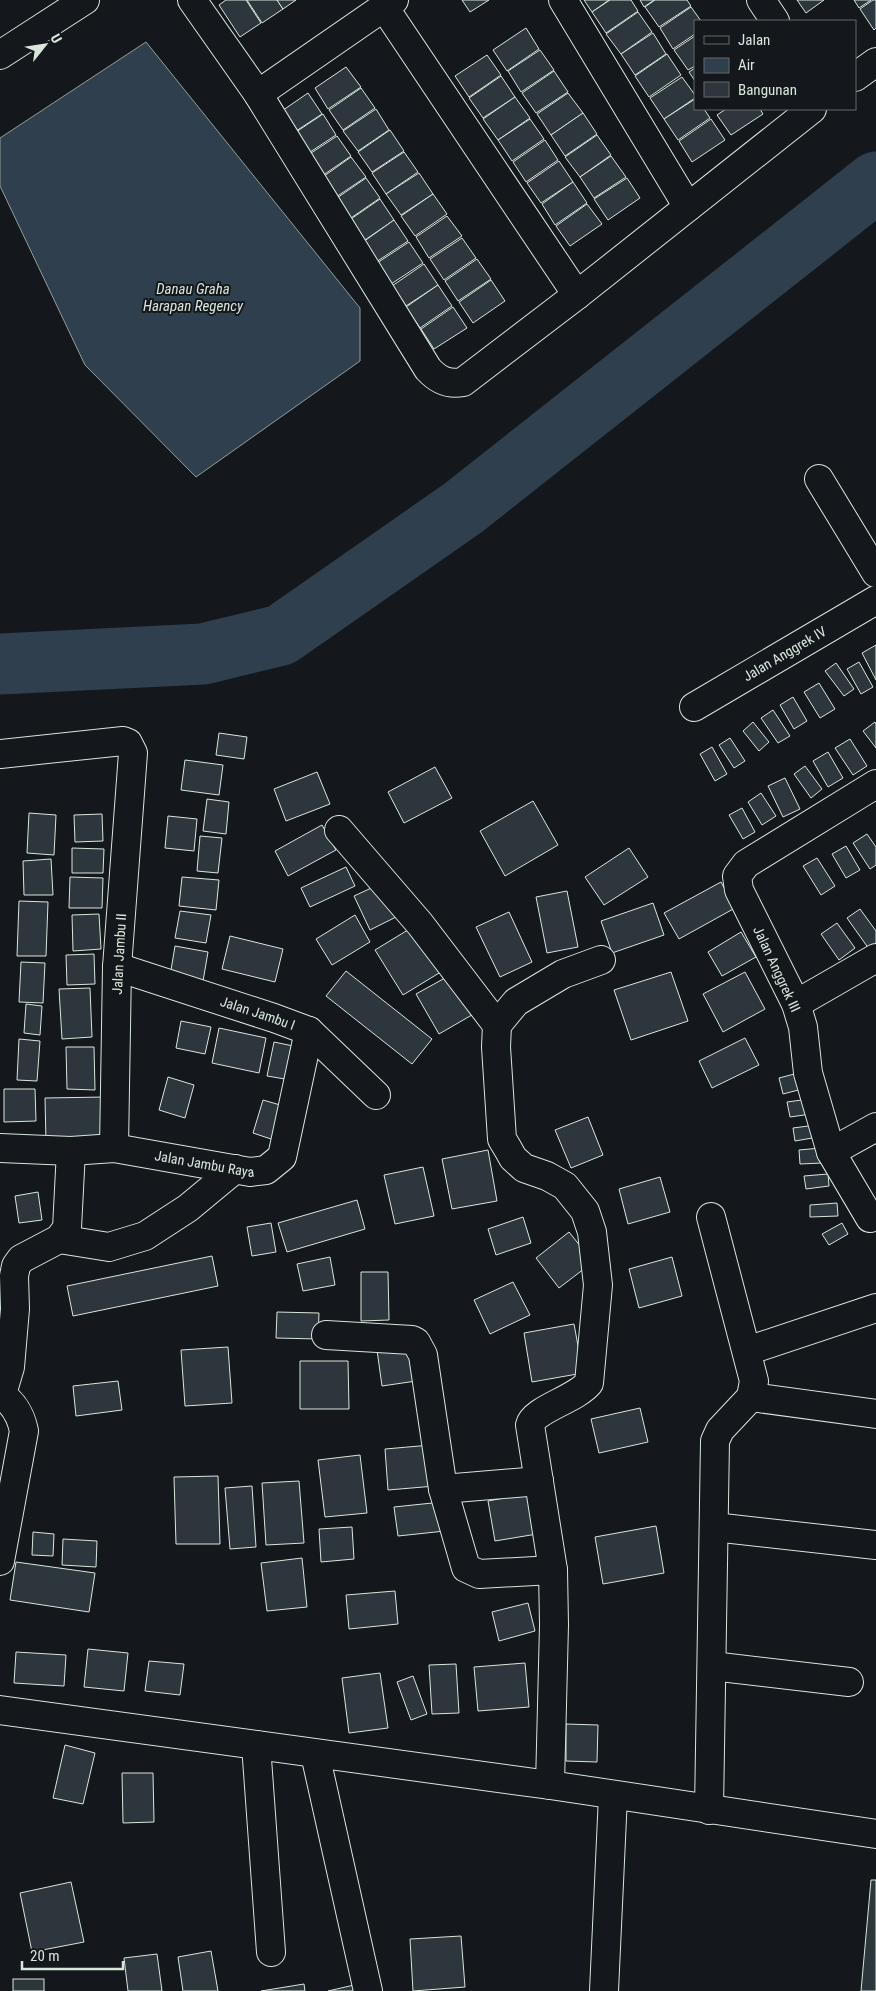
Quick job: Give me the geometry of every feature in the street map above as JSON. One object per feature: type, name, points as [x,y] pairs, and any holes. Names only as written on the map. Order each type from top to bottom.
[{"type":"street","points":[[0,55],[85,0]]},
{"type":"street","points":[[192,0],[258,94],[428,369],[436,378],[444,382],[456,384],[463,382],[577,295],[811,110]]},
{"type":"street","points":[[563,0],[688,207]]},
{"type":"street","points":[[761,0],[774,20]]},
{"type":"street","points":[[258,94],[389,3],[577,295]]},
{"type":"street","points":[[856,76],[876,62]]},
{"type":"street","points":[[819,478],[876,573]]},
{"type":"street","name":"Jalan Anggrek IV","points":[[694,707],[876,600]]},
{"type":"street","name":"Jalan Jambu II","points":[[0,754],[123,740],[131,748],[133,760],[118,966],[114,1148]]},
{"type":"street","name":"Jalan Anggrek III","points":[[870,1218],[831,1152],[808,1073],[802,1027],[796,1004],[740,890],[737,876],[746,864],[876,784]]},
{"type":"street","points":[[339,830],[420,924],[497,1025]]},
{"type":"street","points":[[796,1004],[876,958]]},
{"type":"street","points":[[550,1785],[554,1625],[553,1570],[531,1420],[539,1412],[577,1394],[589,1383],[598,1285],[592,1232],[585,1211],[565,1186],[548,1176],[524,1168],[513,1158],[502,1139],[496,1047],[497,1025],[516,1002],[563,974],[601,960]]},
{"type":"street","name":"Jalan Jambu I","points":[[118,966],[309,1031],[376,1095]]},
{"type":"street","name":"Jalan Jambu Raya","points":[[0,1148],[70,1151],[114,1148],[259,1172],[275,1164],[282,1157],[309,1031]]},
{"type":"street","points":[[831,1152],[876,1127]]},
{"type":"street","points":[[1,1555],[24,1431],[22,1420],[16,1410],[1,1394],[10,1367],[15,1309],[14,1276],[16,1266],[21,1259],[59,1239],[67,1228],[70,1151]]},
{"type":"street","points":[[59,1239],[108,1247],[145,1236],[188,1208],[235,1169]]},
{"type":"street","points":[[709,1810],[715,1441],[720,1430],[751,1397],[754,1380],[711,1217]]},
{"type":"street","points":[[747,1351],[876,1308]]},
{"type":"street","points":[[326,1335],[412,1340],[416,1342],[423,1355],[443,1489],[462,1560],[466,1568],[479,1574],[553,1570]]},
{"type":"street","points":[[751,1397],[876,1414]]},
{"type":"street","points":[[443,1489],[539,1481]]},
{"type":"street","points":[[714,1527],[876,1545]]},
{"type":"street","points":[[712,1666],[849,1682]]},
{"type":"street","points":[[0,1710],[550,1785],[613,1796],[876,1834]]},
{"type":"street","points":[[256,1745],[271,1952]]},
{"type":"street","points":[[316,1754],[368,1991]]},
{"type":"street","points":[[604,1991],[613,1796]]},
{"type":"water","name":"Danau Graha Harapan Regency","points":[[146,42],[360,308],[360,361],[196,477],[85,365],[0,186],[0,138]]},
{"type":"building","points":[[226,0],[246,0],[261,23],[240,37],[219,5]]},
{"type":"building","points":[[247,0],[277,0],[283,9],[262,23]]},
{"type":"building","points":[[277,0],[296,0],[283,9]]},
{"type":"building","points":[[462,0],[489,0],[470,12]]},
{"type":"building","points":[[584,0],[609,0],[592,12]]},
{"type":"building","points":[[610,0],[631,0],[638,11],[606,33],[592,12]]},
{"type":"building","points":[[640,0],[654,0],[644,7]]},
{"type":"building","points":[[655,0],[687,0],[691,6],[659,27],[645,7]]},
{"type":"building","points":[[797,0],[824,0],[806,13]]},
{"type":"building","points":[[854,0],[871,0],[859,8]]},
{"type":"building","points":[[876,0],[876,28],[874,30],[860,9]]},
{"type":"building","points":[[691,7],[700,20],[694,20],[694,35],[673,49],[660,28]]},
{"type":"building","points":[[638,12],[652,32],[621,54],[606,34]]},
{"type":"building","points":[[526,28],[539,49],[507,71],[493,50]]},
{"type":"building","points":[[653,33],[666,54],[635,75],[621,54]]},
{"type":"building","points":[[694,37],[694,67],[688,70],[674,50]]},
{"type":"building","points":[[540,50],[554,70],[521,92],[508,71]]},
{"type":"building","points":[[667,54],[681,75],[649,97],[635,76]]},
{"type":"building","points":[[487,55],[501,75],[469,97],[455,76]]},
{"type":"building","points":[[346,67],[361,87],[328,109],[315,88]]},
{"type":"building","points":[[694,69],[694,80],[689,72]]},
{"type":"building","points":[[554,71],[568,92],[536,113],[522,93]]},
{"type":"building","points":[[501,76],[515,97],[483,118],[469,98]]},
{"type":"building","points":[[682,77],[694,94],[694,99],[664,119],[650,98]]},
{"type":"building","points":[[361,88],[375,108],[343,130],[329,110]]},
{"type":"building","points":[[308,93],[322,114],[290,135],[276,115]]},
{"type":"building","points":[[568,93],[583,113],[551,135],[537,114]]},
{"type":"building","points":[[515,97],[530,118],[498,140],[483,119]]},
{"type":"building","points":[[694,100],[694,110],[705,110],[710,118],[678,140],[664,119]]},
{"type":"building","points":[[376,109],[389,130],[358,151],[343,131]]},
{"type":"building","points":[[724,110],[761,110],[763,114],[731,135],[717,115]]},
{"type":"building","points":[[583,113],[597,134],[565,156],[551,135]]},
{"type":"building","points":[[323,114],[336,135],[304,156],[290,136]]},
{"type":"building","points":[[530,119],[544,139],[512,161],[498,140]]},
{"type":"building","points":[[711,119],[725,140],[692,162],[679,141]]},
{"type":"building","points":[[390,130],[404,151],[372,172],[358,152]]},
{"type":"building","points":[[597,135],[611,155],[580,177],[565,157]]},
{"type":"building","points":[[337,136],[351,156],[319,178],[305,157]]},
{"type":"building","points":[[545,140],[558,160],[526,182],[513,162]]},
{"type":"building","points":[[404,152],[418,172],[386,194],[372,173]]},
{"type":"building","points":[[611,156],[626,177],[594,198],[580,177]]},
{"type":"building","points":[[351,157],[366,177],[333,199],[320,179]]},
{"type":"building","points":[[559,161],[573,182],[541,203],[527,183]]},
{"type":"building","points":[[419,173],[433,194],[401,215],[386,194]]},
{"type":"building","points":[[366,178],[380,198],[348,220],[334,200]]},
{"type":"building","points":[[627,178],[640,198],[608,220],[594,199]]},
{"type":"building","points":[[573,182],[587,203],[555,225],[542,204]]},
{"type":"building","points":[[433,194],[447,214],[415,236],[401,216]]},
{"type":"building","points":[[380,199],[394,220],[362,242],[348,221]]},
{"type":"building","points":[[587,204],[602,224],[570,246],[556,226]]},
{"type":"building","points":[[447,216],[462,236],[429,258],[416,237]]},
{"type":"building","points":[[394,220],[408,241],[376,262],[363,242]]},
{"type":"building","points":[[462,238],[476,258],[444,280],[430,259]]},
{"type":"building","points":[[409,242],[423,263],[391,284],[377,263]]},
{"type":"building","points":[[477,259],[491,279],[458,301],[445,281]]},
{"type":"building","points":[[424,264],[438,285],[406,306],[392,286]]},
{"type":"building","points":[[491,280],[505,301],[473,323],[459,302]]},
{"type":"building","points":[[438,285],[452,306],[420,328],[406,307]]},
{"type":"building","points":[[453,307],[467,328],[434,349],[421,329]]},
{"type":"building","points":[[876,645],[876,680],[862,653]]},
{"type":"building","points":[[859,662],[873,687],[861,694],[847,669]]},
{"type":"building","points":[[836,663],[854,689],[844,696],[825,671]]},
{"type":"building","points":[[819,683],[835,709],[820,718],[804,692]]},
{"type":"building","points":[[793,697],[807,721],[794,729],[780,705]]},
{"type":"building","points":[[773,710],[790,736],[778,743],[761,718]]},
{"type":"building","points":[[753,722],[769,742],[759,751],[743,731]]},
{"type":"building","points":[[875,722],[876,724],[876,748],[863,731]]},
{"type":"building","points":[[219,733],[247,737],[244,759],[216,755]]},
{"type":"building","points":[[730,738],[745,761],[734,768],[719,745]]},
{"type":"building","points":[[850,739],[867,766],[853,775],[835,748]]},
{"type":"building","points":[[712,747],[727,774],[715,781],[700,754]]},
{"type":"building","points":[[828,752],[843,778],[828,787],[813,761]]},
{"type":"building","points":[[185,760],[223,765],[219,795],[181,790]]},
{"type":"building","points":[[805,766],[822,789],[811,798],[794,774]]},
{"type":"building","points":[[435,767],[452,798],[404,823],[388,792]]},
{"type":"building","points":[[317,772],[330,804],[286,821],[274,789]]},
{"type":"building","points":[[785,778],[800,809],[783,817],[768,786]]},
{"type":"building","points":[[761,793],[776,816],[762,825],[748,802]]},
{"type":"building","points":[[207,799],[229,802],[226,834],[203,831]]},
{"type":"building","points":[[533,801],[558,845],[505,876],[480,831]]},
{"type":"building","points":[[742,808],[755,832],[743,839],[729,815]]},
{"type":"building","points":[[29,813],[56,815],[54,855],[27,853]]},
{"type":"building","points":[[102,814],[103,841],[75,842],[74,815]]},
{"type":"building","points":[[168,816],[197,819],[194,851],[165,848]]},
{"type":"building","points":[[322,825],[336,850],[288,876],[275,851]]},
{"type":"building","points":[[867,834],[876,847],[876,865],[870,869],[853,843]]},
{"type":"building","points":[[200,836],[222,838],[218,873],[197,871]]},
{"type":"building","points":[[846,846],[860,870],[846,878],[832,854]]},
{"type":"building","points":[[72,848],[104,849],[103,873],[72,873]]},
{"type":"building","points":[[629,848],[648,877],[604,905],[585,877]]},
{"type":"building","points":[[817,858],[835,886],[821,895],[803,866]]},
{"type":"building","points":[[51,859],[53,895],[24,895],[23,861]]},
{"type":"building","points":[[346,867],[355,886],[310,907],[301,888]]},
{"type":"building","points":[[70,877],[103,878],[102,908],[69,908]]},
{"type":"building","points":[[182,877],[219,880],[216,910],[179,906]]},
{"type":"building","points":[[721,882],[735,908],[679,939],[664,913]]},
{"type":"building","points":[[380,884],[396,917],[370,930],[354,896]]},
{"type":"building","points":[[567,891],[578,947],[547,953],[536,897]]},
{"type":"building","points":[[19,901],[48,902],[46,956],[17,956]]},
{"type":"building","points":[[653,903],[664,935],[612,953],[601,921]]},
{"type":"building","points":[[860,909],[876,931],[876,944],[869,949],[847,918]]},
{"type":"building","points":[[180,911],[211,915],[206,943],[175,938]]},
{"type":"building","points":[[509,912],[532,962],[500,977],[476,927]]},
{"type":"building","points":[[99,914],[101,949],[73,951],[72,915]]},
{"type":"building","points":[[355,915],[370,942],[332,965],[316,939]]},
{"type":"building","points":[[837,923],[855,948],[839,960],[821,934]]},
{"type":"building","points":[[416,925],[444,970],[403,995],[375,950]]},
{"type":"building","points":[[741,932],[756,957],[722,976],[708,952]]},
{"type":"building","points":[[230,936],[283,949],[275,982],[222,969]]},
{"type":"building","points":[[175,946],[208,952],[202,987],[169,982]]},
{"type":"building","points":[[94,954],[95,984],[67,985],[66,955]]},
{"type":"building","points":[[21,962],[45,963],[43,1003],[19,1002]]},
{"type":"building","points":[[346,971],[432,1039],[412,1064],[326,996]]},
{"type":"building","points":[[671,972],[688,1021],[631,1040],[614,990]]},
{"type":"building","points":[[745,972],[765,1009],[723,1032],[703,994]]},
{"type":"building","points":[[454,973],[477,1012],[439,1034],[416,994]]},
{"type":"building","points":[[90,988],[92,1037],[62,1039],[59,989]]},
{"type":"building","points":[[26,1004],[42,1006],[40,1035],[24,1033]]},
{"type":"building","points":[[181,1021],[211,1027],[205,1054],[176,1048]]},
{"type":"building","points":[[219,1028],[266,1038],[259,1073],[212,1063]]},
{"type":"building","points":[[745,1038],[759,1065],[712,1088],[699,1061]]},
{"type":"building","points":[[19,1039],[40,1041],[37,1081],[17,1080]]},
{"type":"building","points":[[274,1042],[298,1047],[291,1080],[267,1076]]},
{"type":"building","points":[[66,1047],[94,1047],[95,1090],[67,1089]]},
{"type":"building","points":[[802,1072],[806,1088],[783,1094],[779,1078]]},
{"type":"building","points":[[168,1077],[194,1085],[185,1118],[159,1110]]},
{"type":"building","points":[[4,1089],[35,1089],[36,1121],[4,1122]]},
{"type":"building","points":[[105,1097],[105,1141],[46,1142],[45,1098]]},
{"type":"building","points":[[809,1099],[811,1114],[790,1117],[787,1102]]},
{"type":"building","points":[[263,1100],[287,1107],[277,1141],[253,1133]]},
{"type":"building","points":[[588,1117],[603,1155],[571,1168],[555,1130]]},
{"type":"building","points":[[816,1125],[818,1137],[795,1141],[793,1128]]},
{"type":"building","points":[[821,1148],[822,1163],[800,1164],[799,1150]]},
{"type":"building","points":[[488,1150],[497,1201],[452,1209],[442,1159]]},
{"type":"building","points":[[423,1167],[434,1216],[395,1224],[384,1175]]},
{"type":"building","points":[[828,1174],[829,1186],[806,1189],[804,1176]]},
{"type":"building","points":[[660,1177],[670,1212],[628,1224],[619,1189]]},
{"type":"building","points":[[38,1192],[42,1220],[19,1223],[15,1196]]},
{"type":"building","points":[[357,1200],[365,1229],[287,1252],[278,1223]]},
{"type":"building","points":[[837,1203],[838,1216],[810,1217],[810,1205]]},
{"type":"building","points":[[523,1217],[531,1243],[496,1255],[488,1229]]},
{"type":"building","points":[[271,1223],[276,1252],[252,1256],[247,1227]]},
{"type":"building","points":[[842,1223],[848,1234],[829,1245],[822,1234]]},
{"type":"building","points":[[569,1232],[593,1262],[559,1288],[536,1258]]},
{"type":"building","points":[[212,1256],[218,1286],[73,1316],[67,1286]]},
{"type":"building","points":[[330,1257],[335,1285],[303,1291],[297,1264]]},
{"type":"building","points":[[672,1257],[682,1296],[639,1308],[629,1269]]},
{"type":"building","points":[[361,1272],[388,1272],[389,1320],[361,1321]]},
{"type":"building","points":[[513,1282],[530,1315],[490,1334],[474,1300]]},
{"type":"building","points":[[277,1312],[319,1313],[318,1339],[276,1338]]},
{"type":"building","points":[[574,1324],[583,1373],[532,1382],[524,1333]]},
{"type":"building","points":[[410,1345],[416,1381],[382,1386],[377,1350]]},
{"type":"building","points":[[228,1347],[232,1403],[185,1406],[181,1350]]},
{"type":"building","points":[[300,1361],[348,1361],[349,1409],[300,1409]]},
{"type":"building","points":[[118,1381],[122,1410],[76,1416],[73,1386]]},
{"type":"building","points":[[640,1408],[648,1442],[599,1453],[591,1419]]},
{"type":"building","points":[[431,1445],[435,1486],[388,1490],[385,1449]]},
{"type":"building","points":[[360,1455],[367,1513],[325,1517],[318,1460]]},
{"type":"building","points":[[218,1476],[220,1544],[176,1544],[174,1477]]},
{"type":"building","points":[[299,1481],[304,1543],[266,1545],[262,1483]]},
{"type":"building","points":[[252,1486],[256,1547],[230,1549],[225,1488]]},
{"type":"building","points":[[536,1492],[543,1533],[495,1541],[488,1501]]},
{"type":"building","points":[[442,1502],[445,1531],[398,1536],[394,1507]]},
{"type":"building","points":[[656,1526],[664,1573],[603,1584],[595,1537]]},
{"type":"building","points":[[352,1527],[354,1559],[321,1562],[319,1529]]},
{"type":"building","points":[[33,1532],[54,1534],[53,1556],[32,1555]]},
{"type":"building","points":[[63,1539],[97,1541],[96,1567],[62,1565]]},
{"type":"building","points":[[302,1558],[307,1607],[267,1611],[261,1563]]},
{"type":"building","points":[[16,1562],[95,1573],[89,1612],[10,1600]]},
{"type":"building","points":[[395,1591],[398,1624],[349,1629],[346,1595]]},
{"type":"building","points":[[528,1603],[535,1631],[499,1641],[492,1612]]},
{"type":"building","points":[[88,1649],[128,1653],[124,1691],[84,1687]]},
{"type":"building","points":[[16,1652],[66,1655],[64,1686],[14,1683]]},
{"type":"building","points":[[149,1661],[184,1664],[180,1695],[145,1691]]},
{"type":"building","points":[[525,1663],[529,1707],[478,1711],[474,1667]]},
{"type":"building","points":[[456,1664],[459,1713],[432,1714],[429,1665]]},
{"type":"building","points":[[380,1673],[388,1728],[349,1733],[342,1678]]},
{"type":"building","points":[[413,1676],[427,1714],[411,1720],[397,1682]]},
{"type":"building","points":[[566,1724],[598,1725],[597,1762],[566,1761]]},
{"type":"building","points":[[65,1745],[95,1753],[83,1804],[53,1798]]},
{"type":"building","points":[[122,1773],[153,1773],[154,1822],[123,1823]]},
{"type":"building","points":[[871,1880],[876,1880],[876,1991],[861,1991]]},
{"type":"building","points":[[71,1882],[84,1942],[32,1952],[20,1893]]},
{"type":"building","points":[[461,1936],[465,1987],[413,1991],[410,1939]]},
{"type":"building","points":[[211,1951],[218,1991],[183,1991],[178,1957]]},
{"type":"building","points":[[157,1954],[162,1991],[128,1991],[124,1958]]},
{"type":"building","points":[[13,1979],[44,1979],[44,1991],[13,1991]]},
{"type":"building","points":[[304,1984],[305,1991],[261,1991]]},
{"type":"building","points":[[354,1985],[356,1991],[328,1991]]},
{"type":"waterway","points":[[0,664],[203,654],[281,635],[463,508],[876,182]]}]
